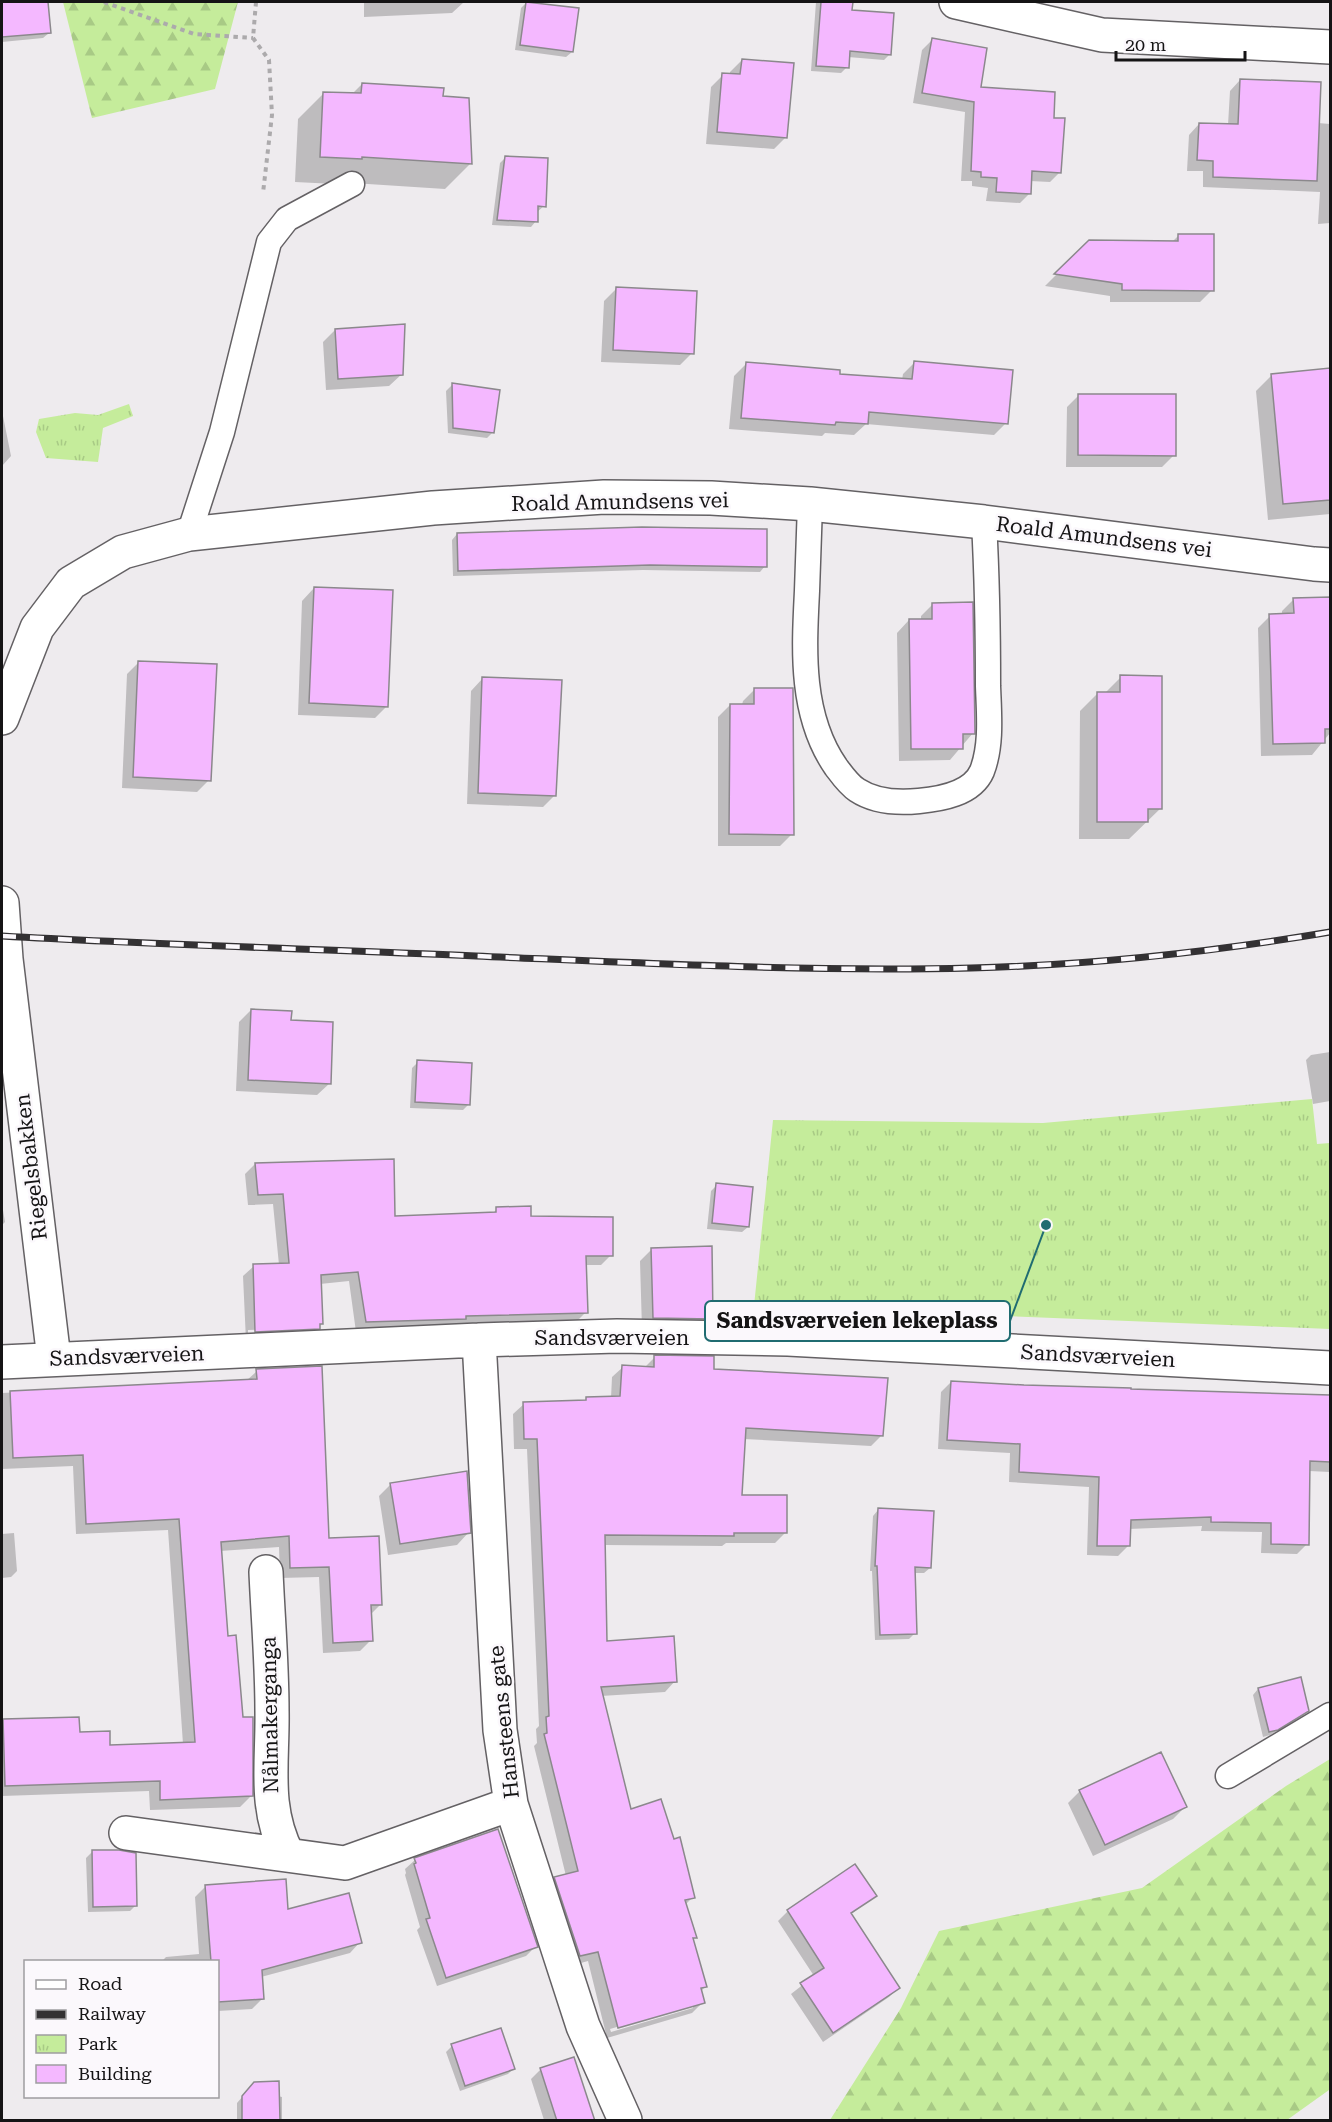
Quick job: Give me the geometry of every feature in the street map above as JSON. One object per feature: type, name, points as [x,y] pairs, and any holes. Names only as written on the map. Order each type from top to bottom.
[{"type":"street","points":[[956,2],[1102,35],[1330,47]]},
{"type":"street","name":"Roald Amundsens vei","points":[[2,718],[37,628],[70,583],[123,552],[189,534],[433,508],[604,497],[711,498],[810,504],[984,522],[1314,564],[1330,564]]},
{"type":"street","name":"Riegelsbakken","points":[[2,903],[7,971],[54,1359]]},
{"type":"street","name":"Sandsværveien","points":[[2,1362],[479,1340],[617,1336],[788,1340],[1330,1368]]},
{"type":"street","name":"Hansteens gate","points":[[479,1340],[500,1730],[511,1804],[583,2026],[625,2121]]},
{"type":"street","name":"Nålmakerganga","points":[[266,1572],[272,1710],[271,1805],[279,1838],[288,1855]]},
{"type":"street","points":[[126,1833],[345,1863],[511,1804]]},
{"type":"lane","points":[[189,534],[222,432],[269,242],[287,219],[352,184]]},
{"type":"lane","points":[[810,504],[804,646],[810,706],[815,726],[830,759],[857,790],[878,799],[901,802],[936,800],[969,788],[981,774],[989,749],[988,602],[984,522]]},
{"type":"lane","points":[[1228,1776],[1330,1716]]},
{"type":"path","points":[[104,2],[194,34],[253,38]]},
{"type":"path","points":[[256,2],[253,38],[269,60],[272,115],[263,195],[269,242]]},
{"type":"green space","points":[[63,2],[238,2],[215,89],[92,118]]},
{"type":"green space","points":[[129,404],[133,416],[103,428],[98,462],[46,458],[36,432],[39,419],[75,413],[98,415]]},
{"type":"green space","points":[[1312,1099],[1317,1144],[1330,1143],[1330,1329],[754,1306],[773,1120],[1043,1123]]},
{"type":"green space","points":[[1330,1759],[1329,2090],[1287,2120],[830,2120],[901,2008],[939,1931],[1142,1888],[1286,1786]]},
{"type":"building","points":[[2,2],[48,2],[51,33],[2,37]]},
{"type":"building","points":[[526,2],[579,8],[573,52],[520,45]]},
{"type":"building","points":[[821,2],[853,2],[852,10],[894,13],[891,55],[850,51],[849,68],[816,66]]},
{"type":"building","points":[[932,38],[987,48],[981,87],[1055,92],[1054,118],[1065,118],[1061,173],[1032,171],[1031,194],[996,192],[997,178],[981,177],[981,172],[971,171],[974,102],[922,93]]},
{"type":"building","points":[[742,59],[794,63],[787,138],[717,132],[722,73],[740,74]]},
{"type":"building","points":[[1240,79],[1321,82],[1317,181],[1213,177],[1213,161],[1197,160],[1199,123],[1238,124]]},
{"type":"building","points":[[362,83],[444,88],[443,96],[469,98],[472,164],[362,157],[362,159],[320,157],[323,92],[361,93]]},
{"type":"building","points":[[505,156],[548,158],[546,207],[538,206],[538,222],[497,220]]},
{"type":"building","points":[[1178,234],[1214,234],[1214,291],[1122,290],[1122,284],[1054,274],[1089,240],[1178,241]]},
{"type":"building","points":[[616,287],[697,291],[694,354],[613,350]]},
{"type":"building","points":[[405,324],[403,375],[338,379],[335,329]]},
{"type":"building","points":[[914,361],[1013,370],[1008,424],[869,412],[868,424],[836,422],[835,425],[741,418],[746,362],[840,370],[840,374],[912,379]]},
{"type":"building","points":[[1330,368],[1330,500],[1283,504],[1271,374]]},
{"type":"building","points":[[452,383],[500,390],[494,433],[453,428]]},
{"type":"building","points":[[1078,394],[1176,394],[1176,456],[1078,455]]},
{"type":"building","points":[[642,527],[767,529],[767,567],[650,565],[458,571],[457,533]]},
{"type":"building","points":[[314,587],[393,590],[388,707],[309,703]]},
{"type":"building","points":[[1330,597],[1330,729],[1325,729],[1325,743],[1273,744],[1269,614],[1294,613],[1293,598]]},
{"type":"building","points":[[973,602],[975,734],[963,734],[963,749],[911,749],[909,619],[932,619],[932,603]]},
{"type":"building","points":[[138,661],[217,664],[211,781],[133,777]]},
{"type":"building","points":[[1120,675],[1162,676],[1162,809],[1148,809],[1148,822],[1097,822],[1097,692],[1120,692]]},
{"type":"building","points":[[482,677],[562,680],[556,796],[478,793]]},
{"type":"building","points":[[754,688],[793,688],[794,835],[729,834],[730,704],[754,704]]},
{"type":"building","points":[[251,1009],[292,1011],[291,1020],[333,1022],[331,1084],[248,1080]]},
{"type":"building","points":[[417,1060],[472,1063],[470,1105],[415,1102]]},
{"type":"building","points":[[394,1159],[395,1216],[496,1212],[496,1207],[531,1206],[531,1216],[613,1217],[613,1256],[586,1256],[588,1313],[466,1316],[466,1319],[366,1322],[358,1272],[321,1275],[323,1324],[320,1324],[320,1329],[255,1332],[253,1264],[289,1263],[283,1194],[258,1195],[255,1163]]},
{"type":"building","points":[[716,1183],[753,1187],[749,1227],[712,1223]]},
{"type":"building","points":[[712,1246],[713,1319],[653,1318],[651,1248]]},
{"type":"building","points":[[654,1355],[714,1356],[714,1369],[888,1378],[883,1436],[746,1428],[742,1495],[787,1495],[787,1533],[734,1533],[734,1536],[605,1535],[607,1641],[674,1636],[677,1682],[601,1687],[631,1809],[661,1799],[674,1839],[680,1837],[695,1898],[685,1900],[697,1938],[693,1938],[707,1987],[701,1988],[705,2003],[618,2028],[598,1952],[580,1956],[554,1877],[578,1871],[544,1734],[547,1733],[546,1717],[549,1716],[537,1439],[524,1439],[523,1402],[586,1400],[586,1397],[620,1396],[622,1365],[654,1367]]},
{"type":"building","points":[[322,1366],[329,1538],[379,1536],[382,1605],[371,1605],[373,1641],[333,1643],[329,1567],[290,1568],[289,1536],[221,1542],[228,1636],[236,1635],[243,1717],[253,1717],[253,1796],[160,1800],[160,1781],[5,1786],[3,1719],[79,1717],[80,1732],[110,1731],[110,1745],[195,1742],[179,1519],[86,1524],[83,1455],[13,1458],[10,1391],[257,1379],[256,1369]]},
{"type":"building","points":[[951,1381],[1330,1395],[1330,1462],[1310,1461],[1309,1545],[1271,1544],[1271,1523],[1211,1522],[1211,1517],[1131,1520],[1130,1546],[1097,1546],[1099,1477],[1019,1472],[1020,1444],[947,1440]]},
{"type":"building","points":[[467,1471],[471,1533],[400,1544],[390,1483]]},
{"type":"building","points":[[878,1508],[934,1511],[931,1568],[915,1567],[917,1634],[880,1635],[877,1566],[875,1566]]},
{"type":"building","points":[[1301,1677],[1309,1711],[1278,1730],[1269,1732],[1258,1688]]},
{"type":"building","points":[[1161,1752],[1187,1807],[1105,1845],[1079,1790]]},
{"type":"building","points":[[498,1829],[538,1947],[446,1978],[426,1919],[430,1918],[414,1858]]},
{"type":"building","points":[[92,1850],[119,1850],[136,1853],[137,1906],[93,1907]]},
{"type":"building","points":[[855,1864],[877,1896],[851,1913],[900,1988],[833,2033],[800,1983],[824,1968],[787,1910]]},
{"type":"building","points":[[286,1879],[288,1909],[349,1893],[362,1943],[262,1970],[264,1999],[219,2002],[219,1960],[211,1960],[205,1885]]},
{"type":"building","points":[[501,2028],[515,2069],[465,2086],[451,2044]]},
{"type":"building","points":[[574,2057],[595,2121],[557,2121],[540,2068]]},
{"type":"building","points":[[279,2081],[280,2121],[242,2121],[242,2096],[254,2082]]},
{"type":"railway","points":[[2,936],[662,964],[909,969],[1107,961],[1241,946],[1330,932]]},
{"type":"place","name":"Sandsværveien lekeplass","points":[[1046,1225]]}]
